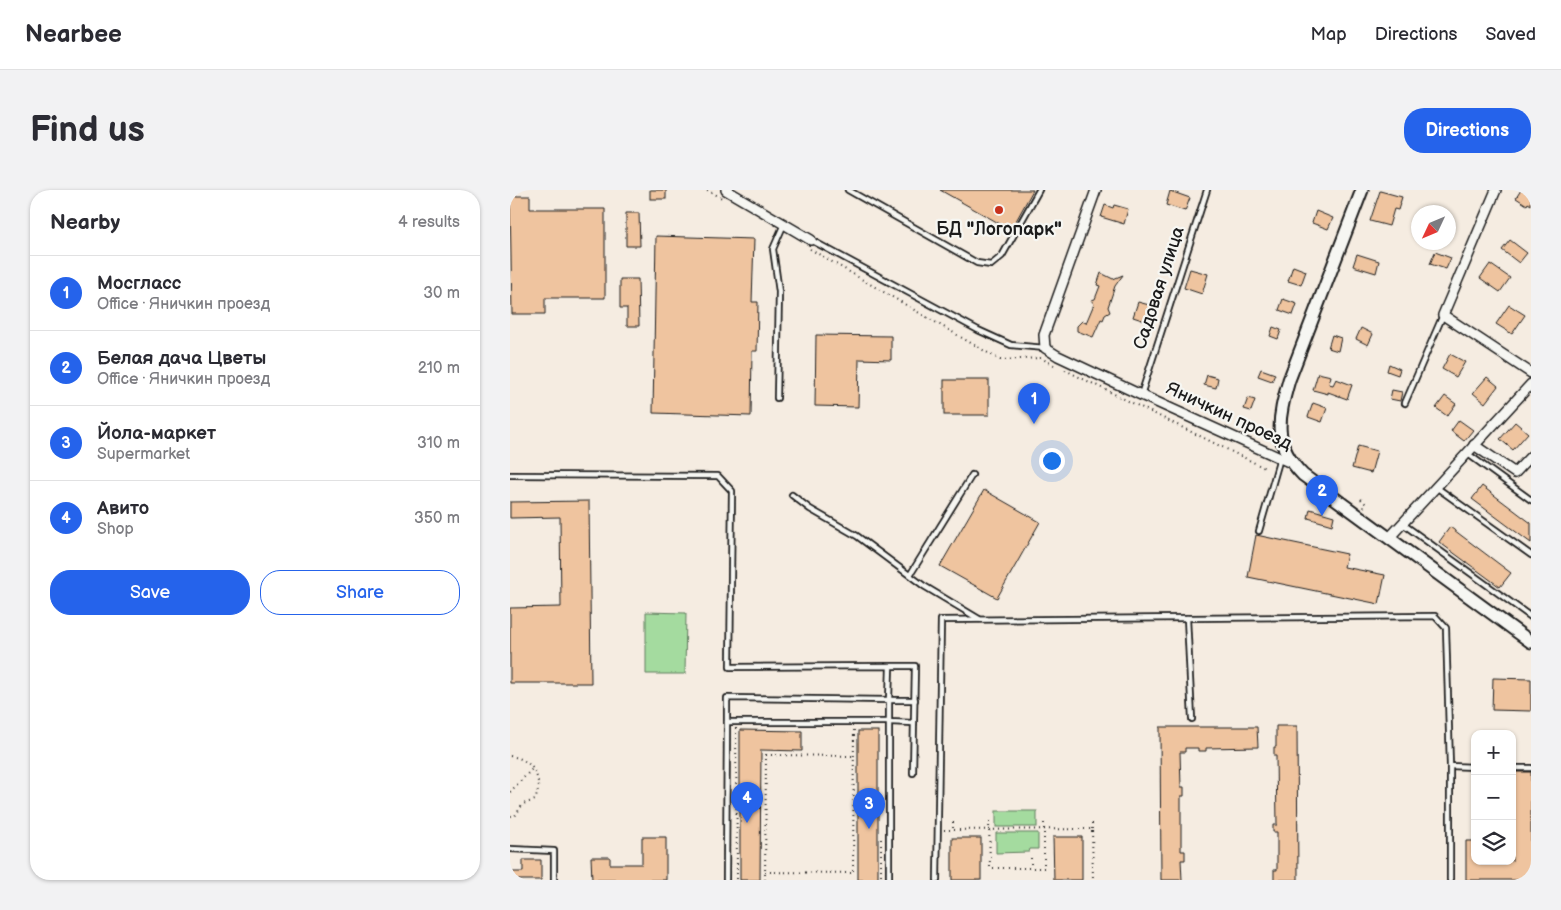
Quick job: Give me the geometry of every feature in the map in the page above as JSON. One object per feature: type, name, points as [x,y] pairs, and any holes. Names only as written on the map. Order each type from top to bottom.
[{"type":"street","points":[[726,190],[784,224],[809,243]]},
{"type":"street","points":[[1045,348],[1044,335],[1096,190]]},
{"type":"street","points":[[1286,461],[1279,438],[1280,411],[1289,380],[1362,190]]},
{"type":"street","points":[[1496,190],[1443,316],[1531,373]]},
{"type":"street","name":"Яничкин проезд","points":[[1045,348],[1141,395],[1286,461],[1531,642]]},
{"type":"street","points":[[1390,537],[1531,384]]},
{"type":"street","points":[[1474,445],[1516,473],[1531,456]]},
{"type":"lane","points":[[848,190],[977,264],[991,265],[1002,256],[1039,190]]},
{"type":"lane","name":"Садовая улица","points":[[1141,395],[1207,190]]},
{"type":"lane","points":[[777,398],[779,292],[773,249],[784,224]]},
{"type":"lane","points":[[809,243],[1011,345],[1045,348]]},
{"type":"lane","points":[[1405,403],[1443,316]]},
{"type":"lane","points":[[1467,453],[1531,500]]},
{"type":"lane","points":[[1259,531],[1286,461]]},
{"type":"lane","points":[[510,475],[718,476],[732,491],[730,667],[915,666],[914,773]]},
{"type":"lane","points":[[910,575],[972,476]]},
{"type":"lane","points":[[1436,487],[1531,555]]},
{"type":"lane","points":[[792,495],[810,509],[857,536],[910,575],[980,620]]},
{"type":"lane","points":[[1402,523],[1531,617]]},
{"type":"lane","points":[[937,880],[936,830],[941,620],[1435,616],[1446,628],[1450,766],[1450,880]]},
{"type":"lane","points":[[1188,618],[1192,719]]},
{"type":"lane","points":[[889,880],[890,666]]},
{"type":"lane","points":[[726,880],[727,698],[915,700]]},
{"type":"lane","points":[[727,722],[914,723]]},
{"type":"lane","points":[[1450,766],[1471,767]]},
{"type":"lane","points":[[1516,768],[1531,768]]},
{"type":"lane","points":[[510,849],[554,851],[554,880]]},
{"type":"path","points":[[809,243],[1000,360],[1041,358],[1265,468]]},
{"type":"path","points":[[736,727],[737,880]]},
{"type":"path","points":[[765,872],[853,873],[854,727]]},
{"type":"path","points":[[765,880],[766,755],[854,756]]},
{"type":"path","points":[[510,756],[522,759],[533,768],[539,782],[535,800],[523,804],[515,816],[510,816]]},
{"type":"path","points":[[510,792],[533,768]]},
{"type":"path","points":[[1092,820],[1093,880]]},
{"type":"path","points":[[989,821],[990,868],[1044,868],[1044,821]]},
{"type":"path","points":[[952,822],[953,830]]},
{"type":"path","points":[[936,830],[1092,829]]},
{"type":"path","points":[[881,880],[882,832]]},
{"type":"path","points":[[1031,858],[1031,868]]},
{"type":"green space","points":[[646,612],[686,613],[685,674],[646,674]]},
{"type":"green space","points":[[996,811],[1037,811],[1037,827],[996,827]]},
{"type":"green space","points":[[996,833],[1038,833],[1038,849],[1030,849],[1029,852],[996,853]]},
{"type":"building","points":[[650,190],[666,190],[666,199],[650,199]]},
{"type":"building","name":"БД \"Логопарк\"","points":[[940,190],[1033,190],[1011,230]]},
{"type":"building","points":[[1521,190],[1531,190],[1531,205],[1528,203],[1527,205],[1516,198]]},
{"type":"building","points":[[1170,191],[1190,198],[1185,211],[1166,205]]},
{"type":"building","points":[[1380,191],[1402,197],[1398,210],[1394,209],[1389,226],[1370,221]]},
{"type":"building","points":[[510,196],[530,196],[530,209],[605,209],[605,298],[545,298],[545,314],[512,314]]},
{"type":"building","points":[[1105,205],[1113,208],[1114,205],[1128,209],[1124,224],[1101,217]]},
{"type":"building","points":[[1316,211],[1333,218],[1328,229],[1312,223]]},
{"type":"building","points":[[626,213],[639,213],[640,246],[626,246]]},
{"type":"building","points":[[656,236],[754,239],[752,302],[758,302],[757,351],[752,351],[751,416],[653,413]]},
{"type":"building","points":[[1510,240],[1527,253],[1519,263],[1502,250]]},
{"type":"building","points":[[1435,252],[1451,258],[1446,269],[1430,264]]},
{"type":"building","points":[[1357,254],[1379,261],[1376,273],[1353,266]]},
{"type":"building","points":[[1490,264],[1510,278],[1500,292],[1480,278]]},
{"type":"building","points":[[1293,266],[1306,271],[1301,285],[1288,281]]},
{"type":"building","points":[[1190,269],[1208,274],[1202,294],[1184,288]]},
{"type":"building","points":[[1101,273],[1113,279],[1123,275],[1115,286],[1108,307],[1110,312],[1105,315],[1103,320],[1101,319],[1093,337],[1077,331],[1077,326],[1082,321],[1086,323],[1094,304],[1091,300],[1095,299],[1100,286],[1097,285]]},
{"type":"building","points":[[620,279],[638,279],[639,326],[627,326],[627,308],[620,308]]},
{"type":"building","points":[[1283,299],[1297,304],[1293,315],[1279,310]]},
{"type":"building","points":[[1138,302],[1153,306],[1148,322],[1133,317]]},
{"type":"building","points":[[1509,305],[1525,315],[1512,334],[1496,324]]},
{"type":"building","points":[[1273,327],[1281,330],[1278,339],[1270,336]]},
{"type":"building","points":[[1361,328],[1373,334],[1368,345],[1356,339]]},
{"type":"building","points":[[816,335],[891,336],[891,360],[859,359],[858,407],[815,406]]},
{"type":"building","points":[[1332,335],[1341,338],[1338,351],[1328,348]]},
{"type":"building","points":[[1450,354],[1465,362],[1456,377],[1442,369]]},
{"type":"building","points":[[1389,364],[1400,369],[1398,375],[1387,371]]},
{"type":"building","points":[[1261,369],[1275,374],[1272,381],[1258,376]]},
{"type":"building","points":[[1318,373],[1331,376],[1329,384],[1333,385],[1336,379],[1352,385],[1347,399],[1328,392],[1328,394],[1313,390]]},
{"type":"building","points":[[1207,375],[1218,378],[1216,388],[1204,385]]},
{"type":"building","points":[[1487,377],[1498,386],[1485,403],[1473,393]]},
{"type":"building","points":[[944,380],[989,380],[989,415],[944,415]]},
{"type":"building","points":[[1392,390],[1402,392],[1400,401],[1390,399]]},
{"type":"building","points":[[1445,396],[1456,404],[1447,416],[1436,408]]},
{"type":"building","points":[[1248,398],[1255,400],[1251,411],[1244,409]]},
{"type":"building","points":[[1313,403],[1327,408],[1322,422],[1308,417]]},
{"type":"building","points":[[1459,420],[1473,430],[1464,441],[1451,431]]},
{"type":"building","points":[[1515,422],[1528,433],[1513,450],[1500,439]]},
{"type":"building","points":[[1358,446],[1377,451],[1371,473],[1352,468]]},
{"type":"building","points":[[1482,486],[1531,523],[1531,543],[1472,499]]},
{"type":"building","points":[[984,490],[1040,522],[997,598],[940,566]]},
{"type":"building","points":[[589,501],[591,683],[510,683],[510,608],[561,607],[560,517],[510,518],[510,502]]},
{"type":"building","points":[[1310,509],[1334,516],[1332,525],[1308,518]]},
{"type":"building","points":[[1450,527],[1511,573],[1500,587],[1439,542]]},
{"type":"building","points":[[1256,535],[1347,554],[1344,567],[1385,575],[1379,604],[1248,577]]},
{"type":"building","points":[[1493,678],[1531,679],[1531,711],[1492,710]]},
{"type":"building","points":[[1276,726],[1297,726],[1298,880],[1274,880],[1274,870],[1277,870],[1277,832],[1273,832],[1273,825],[1277,825],[1276,756],[1274,756]]},
{"type":"building","points":[[1160,727],[1257,727],[1258,747],[1206,748],[1206,751],[1198,751],[1198,748],[1185,748],[1185,752],[1180,752],[1181,787],[1184,787],[1184,796],[1181,796],[1181,851],[1185,851],[1185,860],[1181,860],[1182,880],[1161,880]]},
{"type":"building","points":[[740,730],[802,731],[802,751],[761,750],[760,880],[740,880]]},
{"type":"building","points":[[858,731],[878,731],[878,880],[858,880]]},
{"type":"building","points":[[1516,772],[1531,772],[1531,880],[1466,880],[1466,841],[1471,841],[1471,865],[1516,865]]},
{"type":"building","points":[[642,837],[666,837],[666,880],[592,880],[591,857],[610,857],[610,864],[642,864]]},
{"type":"building","points":[[1053,837],[1082,837],[1082,880],[1054,880]]},
{"type":"building","points":[[952,838],[981,838],[981,880],[952,880]]},
{"type":"building","points":[[523,860],[541,860],[541,880],[510,880],[510,872],[523,872]]},
{"type":"place","name":"БД \"Логопарк\"","points":[[999,210]]},
{"type":"place","name":"Мосгласс","points":[[1034,424]]},
{"type":"place","name":"Белая дача Цветы","points":[[1322,516]]},
{"type":"place","name":"Авито","points":[[747,823]]},
{"type":"place","name":"Йола-маркет","points":[[869,829]]}]
